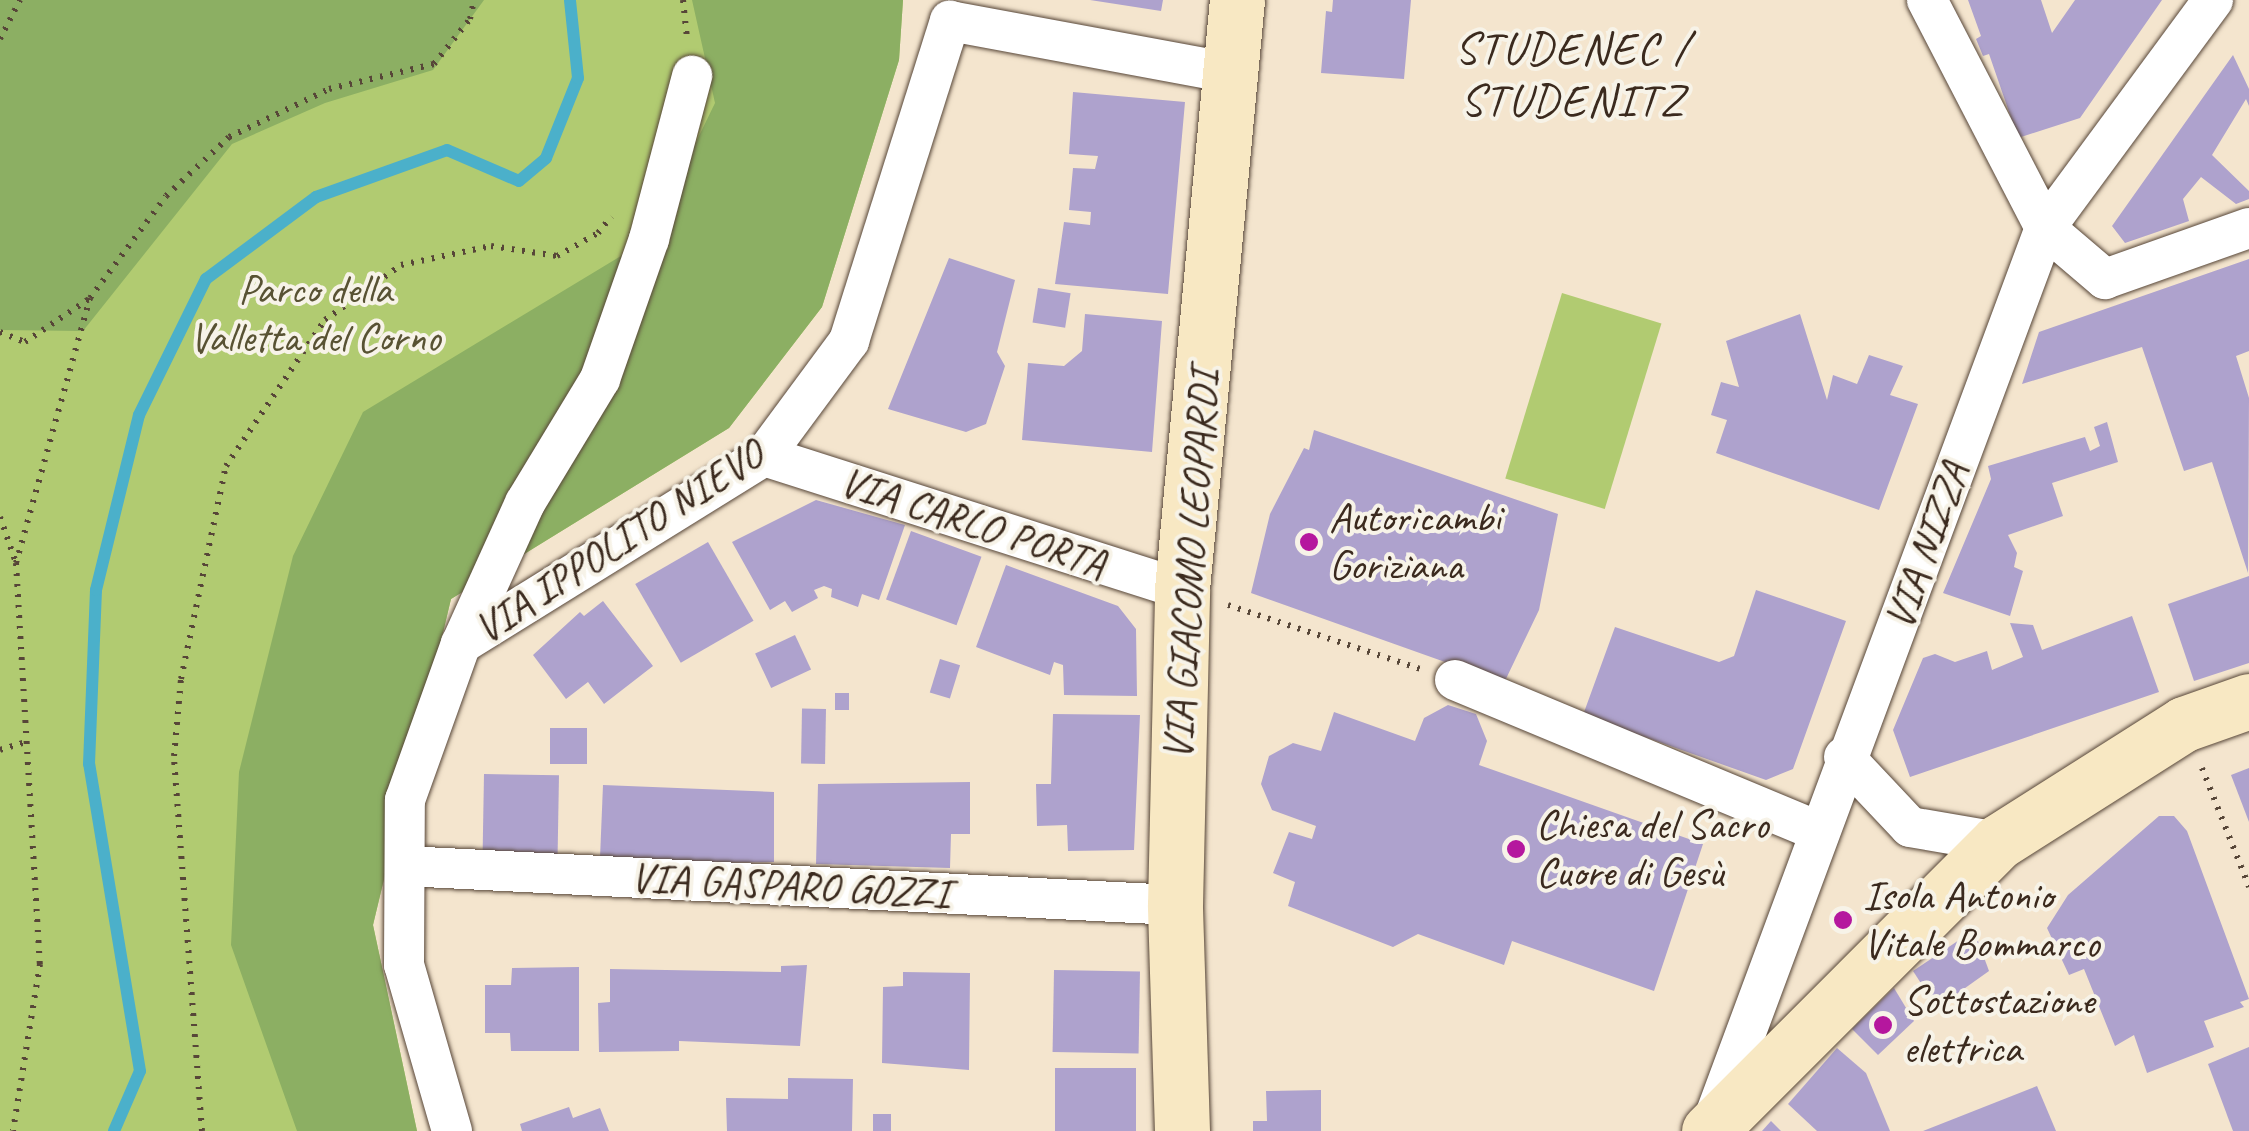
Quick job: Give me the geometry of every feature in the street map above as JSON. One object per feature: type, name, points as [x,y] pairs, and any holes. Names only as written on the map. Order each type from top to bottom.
[{"type":"main road","name":"VIA GIACOMO LEOPARDI","points":[[1182,1131],[1175,905],[1182,589],[1237,0]]},
{"type":"main road","points":[[1709,1130],[1998,842],[2184,724],[2249,701]]},
{"type":"street","points":[[1927,0],[2045,228],[2105,279],[2249,228]]},
{"type":"street","name":"VIA NIZZA","points":[[1709,1130],[1844,757],[2045,228],[2213,0]]},
{"type":"street","name":"VIA IPPOLITO NIEVO","points":[[452,1131],[404,964],[405,800],[460,644],[764,456],[849,341],[950,21],[1231,73]]},
{"type":"street","points":[[460,644],[525,503],[600,379],[649,239],[692,76]]},
{"type":"street","name":"VIA CARLO PORTA","points":[[764,456],[1182,589]]},
{"type":"street","points":[[1455,680],[1817,831]]},
{"type":"street","points":[[1844,757],[1910,827],[1998,842]]},
{"type":"street","name":"VIA GASPARO GOZZI","points":[[405,866],[1175,905]]},
{"type":"path","points":[[0,39],[20,0]]},
{"type":"path","points":[[0,332],[25,342],[90,298],[166,196],[229,137],[329,89],[434,64],[470,19],[474,0]]},
{"type":"path","points":[[683,0],[692,76]]},
{"type":"path","points":[[202,1131],[174,756],[180,679],[226,466],[325,320],[400,265],[491,246],[556,256],[598,233],[620,204]]},
{"type":"path","points":[[16,563],[90,298]]},
{"type":"path","points":[[0,516],[16,563],[40,964],[14,1131]]},
{"type":"path","points":[[1182,589],[1455,680]]},
{"type":"path","points":[[2184,724],[2249,888]]},
{"type":"path","points":[[0,750],[29,741]]},
{"type":"green space","name":"Parco della Valletta del Corno","points":[[0,0],[903,0],[899,60],[822,307],[729,428],[451,599],[373,925],[417,1131],[0,1131]]},
{"type":"green space","points":[[0,0],[484,0],[433,70],[325,103],[232,144],[83,331],[0,330]]},
{"type":"green space","points":[[692,0],[903,0],[899,60],[822,307],[729,428],[451,599],[373,925],[417,1131],[297,1131],[231,945],[239,772],[293,556],[363,412],[649,239],[715,103]]},
{"type":"green space","points":[[1562,293],[1661,323],[1605,509],[1505,479]]},
{"type":"building","points":[[1090,0],[1163,0],[1161,11]]},
{"type":"building","points":[[1333,0],[1411,0],[1404,79],[1321,73],[1326,11],[1332,12]]},
{"type":"building","points":[[1968,0],[2041,0],[2052,33],[2075,0],[2162,0],[2080,118],[2018,138],[1989,54],[1983,56],[1976,39],[1981,36]]},
{"type":"building","points":[[2233,55],[2249,89],[2249,106],[2246,99],[2212,155],[2249,191],[2249,199],[2236,204],[2201,177],[2183,199],[2189,221],[2125,243],[2112,226]]},
{"type":"building","points":[[1073,92],[1185,102],[1168,294],[1055,284],[1064,222],[1090,225],[1091,212],[1069,210],[1073,168],[1095,169],[1098,156],[1069,154]]},
{"type":"building","points":[[949,258],[1015,280],[997,352],[1005,366],[986,424],[966,432],[888,409]]},
{"type":"building","points":[[2249,259],[2249,351],[2236,356],[2249,398],[2248,573],[2212,462],[2184,471],[2142,347],[2022,384],[2039,332]]},
{"type":"building","points":[[1038,288],[1071,293],[1065,328],[1033,323]]},
{"type":"building","points":[[1085,314],[1162,321],[1152,452],[1022,440],[1028,363],[1064,366],[1082,351]]},
{"type":"building","points":[[1800,314],[1827,400],[1833,375],[1857,384],[1869,355],[1903,366],[1890,395],[1918,404],[1879,510],[1716,453],[1727,420],[1711,415],[1721,382],[1739,387],[1726,341]]},
{"type":"building","points":[[2107,422],[2118,462],[2052,483],[2063,516],[2008,535],[2017,553],[2014,567],[2023,571],[2010,616],[1943,593],[1991,479],[1988,466],[2085,437],[2090,451],[2100,446],[2094,427]]},
{"type":"building","points":[[1314,430],[1558,514],[1539,610],[1504,683],[1251,593],[1270,514],[1304,448],[1309,450]]},
{"type":"building","points":[[816,500],[905,525],[879,600],[862,594],[858,607],[831,597],[832,589],[824,586],[814,590],[818,598],[792,612],[785,601],[770,610],[732,542]]},
{"type":"building","points":[[911,531],[981,557],[957,625],[886,600]]},
{"type":"building","points":[[708,542],[754,621],[681,663],[635,584]]},
{"type":"building","points":[[1006,565],[1118,606],[1136,629],[1137,696],[1064,695],[1063,665],[1054,662],[1050,675],[976,647]]},
{"type":"building","points":[[2249,576],[2249,663],[2194,681],[2168,604]]},
{"type":"building","points":[[1756,590],[1846,621],[1793,769],[1766,780],[1583,715],[1615,627],[1719,662],[1734,656]]},
{"type":"building","points":[[603,601],[653,666],[604,704],[588,682],[566,699],[533,655],[580,612],[584,616]]},
{"type":"building","points":[[2132,616],[2159,692],[1910,777],[1893,730],[1923,658],[1935,654],[1955,662],[1987,651],[1992,670],[2023,657],[2010,623],[2033,625],[2042,650]]},
{"type":"building","points":[[795,635],[811,669],[771,688],[755,654]]},
{"type":"building","points":[[940,659],[960,665],[950,699],[930,692]]},
{"type":"building","points":[[835,693],[849,693],[849,710],[835,710]]},
{"type":"building","name":"Chiesa del Sacro Cuore di Gesù","points":[[1448,705],[1476,714],[1487,741],[1479,765],[1703,844],[1654,991],[1512,941],[1504,965],[1418,934],[1393,947],[1288,906],[1295,882],[1273,873],[1289,832],[1312,839],[1316,826],[1272,810],[1261,784],[1269,756],[1293,743],[1321,751],[1334,712],[1415,741],[1424,718]]},
{"type":"building","points":[[802,709],[826,709],[825,764],[801,764]]},
{"type":"building","points":[[1053,714],[1140,715],[1134,850],[1068,851],[1067,825],[1037,826],[1036,784],[1051,784]]},
{"type":"building","points":[[550,728],[587,728],[587,764],[550,764]]},
{"type":"building","points":[[2249,768],[2249,822],[2231,775]]},
{"type":"building","points":[[484,774],[559,775],[557,864],[482,863]]},
{"type":"building","points":[[970,782],[970,834],[951,834],[950,868],[816,864],[818,784]]},
{"type":"building","points":[[603,785],[774,792],[774,862],[621,864],[600,858]]},
{"type":"building","points":[[2159,816],[2174,816],[2187,831],[2249,999],[2240,1002],[2244,1007],[2204,1021],[2214,1047],[2147,1073],[2134,1035],[2115,1046],[2084,969],[2069,975],[2047,928],[2068,895]]},
{"type":"building","points":[[1974,930],[1989,971],[1937,1008],[1913,971]]},
{"type":"building","points":[[807,965],[800,1046],[679,1041],[679,1051],[599,1052],[598,1003],[610,1002],[610,969],[781,972],[781,966]]},
{"type":"building","points":[[579,967],[579,1051],[511,1051],[510,1033],[485,1033],[485,985],[511,985],[512,968]]},
{"type":"building","points":[[1054,970],[1140,972],[1139,1053],[1053,1052]]},
{"type":"building","points":[[903,972],[970,973],[969,1070],[882,1063],[883,987],[903,986]]},
{"type":"building","name":"Sottostazione elettrica","points":[[1894,988],[1914,1021],[1878,1055],[1852,1029]]},
{"type":"building","points":[[2249,1047],[2249,1131],[2233,1131],[2208,1064]]},
{"type":"building","points":[[1837,1048],[1866,1073],[1890,1131],[1817,1131],[1788,1104]]},
{"type":"building","points":[[1055,1068],[1136,1068],[1136,1131],[1055,1131]]},
{"type":"building","points":[[788,1078],[853,1079],[852,1131],[727,1131],[726,1098],[788,1099]]},
{"type":"building","points":[[2037,1086],[2056,1131],[1923,1131]]},
{"type":"building","points":[[1321,1090],[1321,1131],[1253,1131],[1253,1121],[1267,1121],[1266,1091]]},
{"type":"building","points":[[569,1107],[573,1118],[600,1108],[609,1131],[522,1131],[520,1124]]},
{"type":"building","points":[[873,1114],[891,1114],[891,1131],[873,1131]]},
{"type":"building","points":[[1771,1121],[1781,1131],[1762,1131]]},
{"type":"waterway","points":[[114,1131],[140,1071],[89,764],[96,590],[139,415],[206,279],[316,197],[447,150],[519,181],[546,158],[578,78],[570,0]]},
{"type":"place","name":"Autoricambi Goriziana","points":[[1309,542]]},
{"type":"place","name":"Chiesa del Sacro Cuore di Gesù","points":[[1516,849]]},
{"type":"place","name":"Isola Antonio Vitale Bommarco","points":[[1843,920]]},
{"type":"place","name":"Sottostazione elettrica","points":[[1883,1025]]},
{"type":"district","name":"STUDENEC / STUDENITZ","points":[[1573,75]]}]
